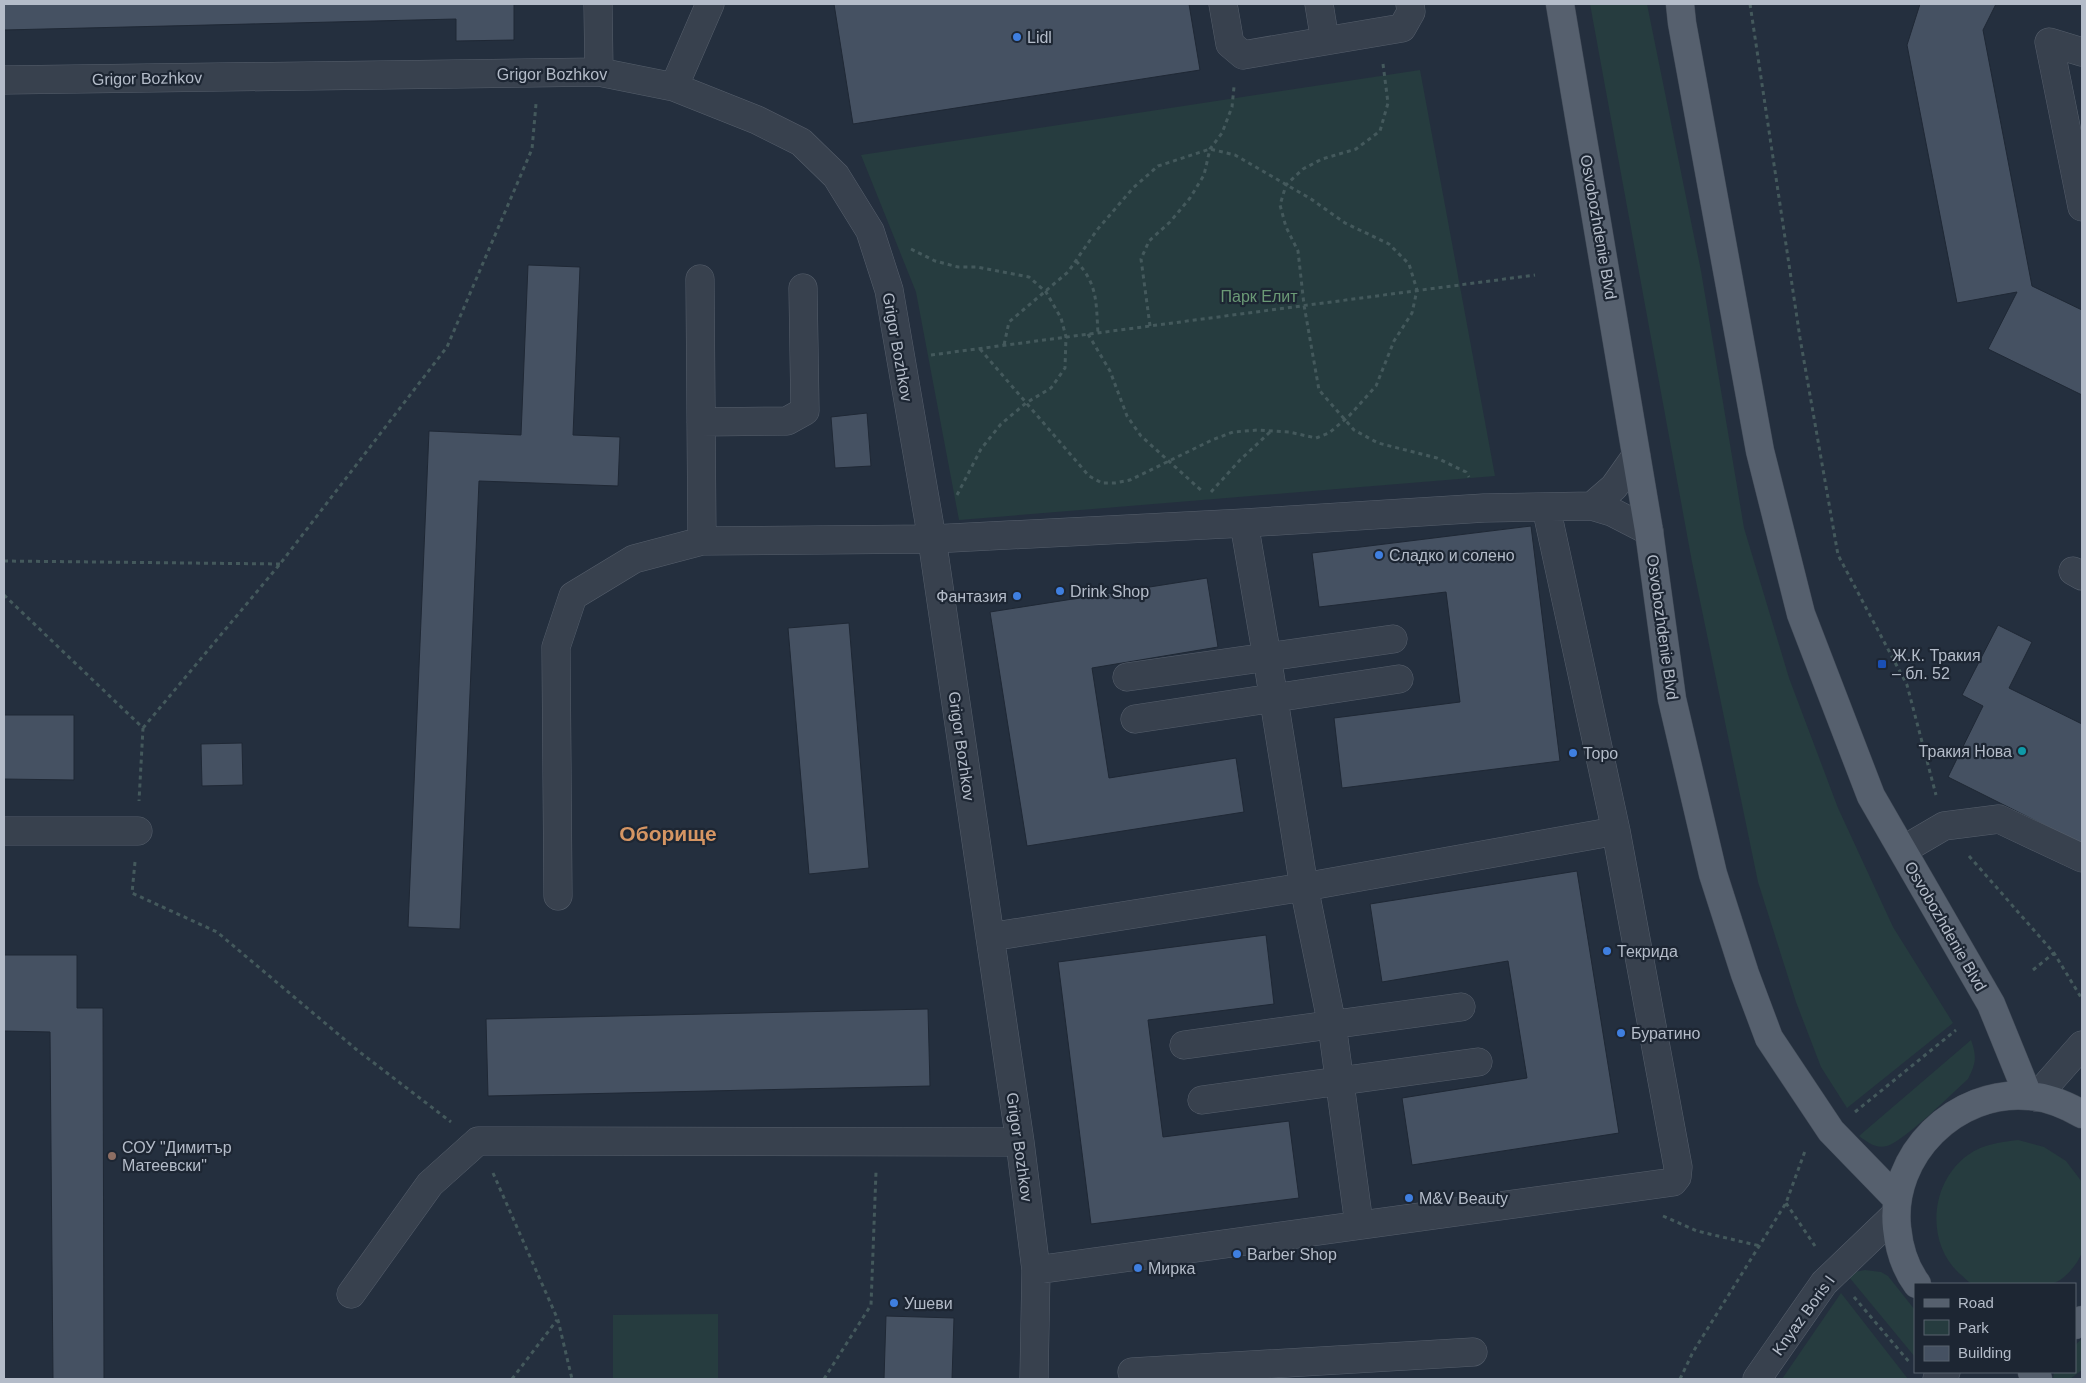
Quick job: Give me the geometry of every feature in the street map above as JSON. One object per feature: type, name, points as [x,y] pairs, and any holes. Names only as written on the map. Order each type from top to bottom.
[{"type":"main road","name":"Osvobozhdenie Blvd","points":[[1560,4],[1649,531],[1672,699],[1713,874],[1748,983],[1769,1038],[1831,1132],[1896,1206]]},
{"type":"main road","name":"Osvobozhdenie Blvd","points":[[1680,4],[1683,32],[1760,451],[1802,614],[1872,796],[1991,1004],[2032,1096]]},
{"type":"main road","points":[[1916,1283],[1912,1278],[1899,1247],[1896,1206],[1908,1164],[1928,1134],[1957,1111],[1991,1098],[2032,1096],[2065,1104],[2082,1114]]},
{"type":"street","points":[[598,4],[600,72]]},
{"type":"street","points":[[674,87],[710,4]]},
{"type":"street","points":[[1223,4],[1230,44],[1243,55],[1402,28],[1411,12],[1410,4]]},
{"type":"street","points":[[1319,4],[1325,40]]},
{"type":"street","points":[[2082,52],[2049,42],[2076,145],[2082,207]]},
{"type":"street","name":"Grigor Bozhkov","points":[[4,80],[600,72],[674,87],[757,120],[801,142],[836,176],[868,229],[889,290],[932,539],[1020,1142],[1036,1270],[1034,1379]]},
{"type":"street","points":[[700,279],[702,541]]},
{"type":"street","points":[[701,422],[787,421],[805,411],[803,288]]},
{"type":"street","points":[[1592,506],[1614,487],[1636,456]]},
{"type":"street","points":[[558,896],[556,647],[574,596],[634,559],[702,541],[932,539],[1244,523],[1484,508],[1592,506],[1612,512],[1649,531]]},
{"type":"street","points":[[1036,1270],[1673,1182],[1677,1177],[1678,1166],[1616,831],[1546,507]]},
{"type":"street","points":[[1244,523],[1304,887],[1332,1025],[1359,1224]]},
{"type":"street","points":[[1127,676],[1393,639]]},
{"type":"street","points":[[1135,719],[1399,680]]},
{"type":"street","points":[[1903,850],[1944,826],[1998,819],[2082,858]]},
{"type":"street","points":[[4,831],[138,831]]},
{"type":"street","points":[[990,937],[1304,887],[1616,831]]},
{"type":"street","points":[[1184,1046],[1460,1007]]},
{"type":"street","points":[[2032,1096],[2082,1045]]},
{"type":"street","points":[[1202,1100],[1478,1062]]},
{"type":"street","points":[[350,1294],[430,1184],[478,1141],[1020,1142]]},
{"type":"street","name":"Knyaz Boris I","points":[[1757,1379],[1824,1283],[1896,1206]]},
{"type":"street","points":[[1132,1372],[1299,1371],[1473,1352]]},
{"type":"path","points":[[1750,4],[1800,338],[1838,555],[1907,685],[1944,826],[2054,953],[2082,999]]},
{"type":"path","points":[[1382,64],[1388,102],[1380,131],[1356,149],[1322,159],[1302,169],[1286,185],[1280,206],[1286,227],[1298,250],[1304,305],[1319,390],[1354,430],[1378,443],[1436,458],[1466,472],[1481,493],[1484,508]]},
{"type":"path","points":[[539,73],[532,149],[447,347],[280,564],[143,728],[138,831],[132,893],[217,932],[358,1050],[478,1141],[558,1320],[572,1379]]},
{"type":"path","points":[[1150,326],[1141,260],[1148,241],[1170,222],[1190,198],[1204,175],[1210,149],[1222,133],[1229,116],[1234,87]]},
{"type":"path","points":[[980,349],[1089,476],[1102,483],[1115,483],[1130,480],[1233,432],[1289,432],[1316,438],[1329,433],[1376,386],[1394,341],[1412,313],[1417,290],[1409,264],[1389,244],[1345,223],[1311,199],[1235,155],[1210,149],[1158,166],[1133,188],[1097,230],[1068,272],[1009,322],[1004,345]]},
{"type":"path","points":[[868,229],[897,232],[912,251],[934,261],[958,267],[976,267],[1029,278],[1046,292],[1061,318],[1066,337],[1065,368],[1051,388],[1026,404],[1001,424],[981,449],[963,486],[932,539]]},
{"type":"path","points":[[1076,261],[1093,283],[1096,296],[1098,333]]},
{"type":"path","points":[[901,359],[1535,275]]},
{"type":"path","points":[[1088,334],[1110,371],[1126,416],[1141,436],[1208,496],[1240,460],[1270,431]]},
{"type":"path","points":[[4,561],[280,564]]},
{"type":"path","points":[[4,595],[143,728]]},
{"type":"path","points":[[2033,970],[2054,953]]},
{"type":"path","points":[[1853,1114],[1956,1030]]},
{"type":"path","points":[[824,1379],[871,1305],[877,1142]]},
{"type":"path","points":[[1680,1379],[1693,1352],[1786,1203],[1805,1151]]},
{"type":"path","points":[[1628,1187],[1640,1206],[1697,1231],[1760,1246]]},
{"type":"path","points":[[512,1379],[558,1320]]},
{"type":"green space","points":[[1590,4],[1647,4],[1701,271],[1744,528],[1789,678],[1838,808],[1893,927],[1953,1023],[1847,1108],[1821,1067],[1796,1002],[1758,882],[1692,562]]},
{"type":"green space","name":"Парк Елит","points":[[1420,70],[1495,476],[959,520],[916,292],[861,155]]},
{"type":"green space","points":[[1971,1040],[1975,1060],[1968,1079],[1916,1126],[1895,1142],[1883,1147],[1868,1143],[1859,1136]]},
{"type":"green space","points":[[2018,1140],[2044,1147],[2066,1161],[2082,1182],[2082,1252],[2070,1271],[2054,1283],[1970,1283],[1949,1261],[1941,1246],[1937,1230],[1937,1213],[1940,1196],[1946,1181],[1955,1167],[1968,1155],[1986,1146]]},
{"type":"green space","points":[[1865,1270],[1881,1272],[1888,1276],[1914,1309],[1914,1356],[1849,1277],[1855,1272]]},
{"type":"green space","points":[[1841,1293],[1908,1379],[1782,1379]]},
{"type":"green space","points":[[718,1314],[718,1379],[613,1379],[613,1315]]},
{"type":"green space","points":[[2082,1339],[2082,1370],[2070,1379],[2053,1379],[2054,1373],[2076,1373],[2076,1344]]},
{"type":"building","points":[[4,4],[514,4],[514,40],[456,41],[456,19],[4,30]]},
{"type":"building","name":"Lidl","points":[[834,4],[1189,4],[1200,70],[853,124]]},
{"type":"building","points":[[1920,4],[1996,4],[1983,30],[2032,286],[2082,310],[2082,395],[1988,349],[2017,292],[1957,303],[1907,45]]},
{"type":"building","points":[[528,265],[580,267],[573,435],[620,437],[618,486],[479,481],[460,929],[408,927],[429,431],[521,435]]},
{"type":"building","points":[[867,413],[871,466],[835,468],[831,417]]},
{"type":"building","points":[[1531,526],[1560,761],[1342,788],[1334,718],[1460,702],[1446,592],[1319,607],[1312,553]]},
{"type":"building","points":[[1207,578],[1218,647],[1092,668],[1109,778],[1236,758],[1244,812],[1027,846],[990,612]]},
{"type":"building","points":[[849,623],[869,868],[809,874],[788,628]]},
{"type":"building","name":"Тракия Нова","points":[[1998,625],[2032,642],[2009,688],[2082,724],[2082,844],[1948,777],[1983,706],[1962,695]]},
{"type":"building","points":[[4,715],[74,715],[74,780],[4,779]]},
{"type":"building","points":[[242,743],[243,785],[202,786],[201,744]]},
{"type":"building","points":[[1577,871],[1619,1133],[1412,1165],[1402,1098],[1527,1078],[1508,961],[1382,982],[1370,904]]},
{"type":"building","points":[[1266,935],[1274,1004],[1148,1020],[1163,1137],[1289,1121],[1299,1198],[1091,1224],[1058,962]]},
{"type":"building","points":[[4,955],[77,955],[77,1008],[103,1008],[104,1379],[53,1379],[50,1032],[4,1031]]},
{"type":"building","points":[[928,1009],[930,1086],[488,1096],[486,1019]]},
{"type":"building","points":[[886,1316],[954,1318],[952,1379],[884,1379]]},
{"type":"place","name":"Lidl","points":[[1017,37]]},
{"type":"place","name":"Сладко и солено","points":[[1379,555]]},
{"type":"place","name":"Drink Shop","points":[[1060,591]]},
{"type":"place","name":"Фантазия","points":[[1017,596]]},
{"type":"place","name":"Ж.К. Тракия – бл. 52","points":[[1882,664]]},
{"type":"place","name":"Тракия Нова","points":[[2022,751]]},
{"type":"place","name":"Торо","points":[[1573,753]]},
{"type":"place","name":"Текрида","points":[[1607,951]]},
{"type":"place","name":"Буратино","points":[[1621,1033]]},
{"type":"place","name":"СОУ \"Димитър Матеевски\"","points":[[112,1156]]},
{"type":"place","name":"M&V Beauty","points":[[1409,1198]]},
{"type":"place","name":"Barber Shop","points":[[1237,1254]]},
{"type":"place","name":"Мирка","points":[[1138,1268]]},
{"type":"place","name":"Ушеви","points":[[894,1303]]},
{"type":"district","name":"Оборище","points":[[668,834]]}]
